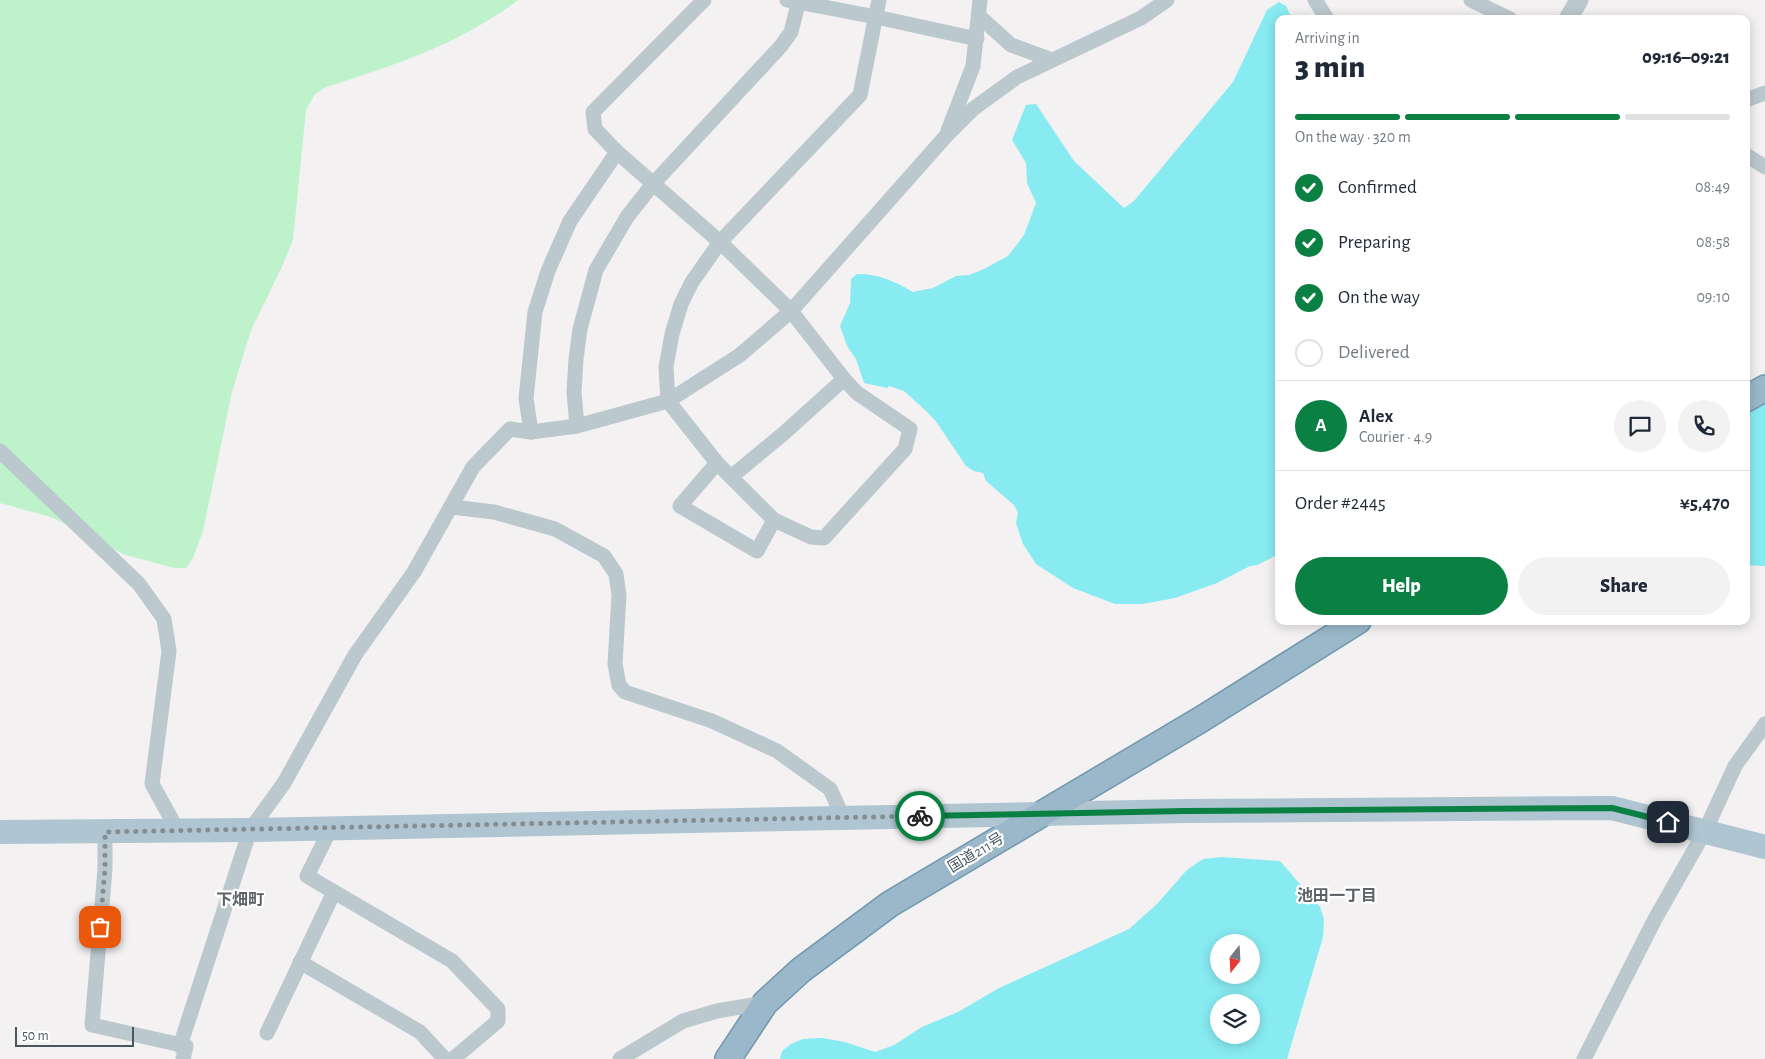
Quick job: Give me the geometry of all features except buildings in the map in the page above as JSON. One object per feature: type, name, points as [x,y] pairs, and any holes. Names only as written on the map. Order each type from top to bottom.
[{"type":"highway","points":[[1750,397],[1765,388]]},
{"type":"highway","name":"国道211号","points":[[728,1059],[765,1003],[801,970],[890,904],[1200,720],[1352,625]]},
{"type":"main road","points":[[0,832],[250,830],[1040,814],[1612,808],[1765,847]]},
{"type":"street","points":[[704,0],[593,112],[595,129],[617,152],[720,242],[791,311],[857,393],[910,429],[905,449],[824,538],[811,537],[774,520],[717,463],[668,402],[666,367],[672,334],[681,304],[692,282],[720,242],[860,95],[880,0]]},
{"type":"street","points":[[946,136],[973,66],[980,0]]},
{"type":"street","points":[[105,832],[105,869],[92,1025],[182,1052],[250,830],[284,783],[355,655],[414,572],[473,467],[510,429],[531,432],[577,426],[668,402],[740,355],[791,311],[946,136],[973,109],[1017,77],[1140,18],[1167,0]]},
{"type":"street","points":[[1315,0],[1324,15]]},
{"type":"street","points":[[1471,0],[1502,15]]},
{"type":"street","points":[[1571,15],[1580,0]]},
{"type":"street","points":[[577,426],[574,392],[576,359],[580,329],[596,270],[627,217],[653,184],[781,46],[791,32],[794,1],[977,39]]},
{"type":"street","points":[[979,16],[1011,45],[1052,60]]},
{"type":"street","points":[[1750,99],[1765,93]]},
{"type":"street","points":[[531,432],[526,398],[535,312],[540,295],[548,271],[570,221],[617,152]]},
{"type":"street","points":[[1750,158],[1765,167]]},
{"type":"street","points":[[731,477],[784,434],[844,379]]},
{"type":"street","points":[[0,451],[139,584],[164,620],[170,651],[152,784],[178,831]]},
{"type":"street","points":[[717,463],[680,506],[757,551],[774,520]]},
{"type":"street","points":[[452,506],[494,512],[555,529],[604,556],[616,574],[619,595],[615,664],[619,685],[625,692],[712,721],[777,751],[830,789],[843,817]]},
{"type":"street","points":[[1584,1059],[1655,919],[1705,831],[1735,766],[1765,724]]},
{"type":"street","points":[[330,828],[307,876],[452,961],[498,1009],[498,1022],[453,1059]]},
{"type":"street","points":[[267,1033],[334,892]]},
{"type":"street","points":[[300,962],[420,1032],[445,1059]]},
{"type":"street","points":[[620,1059],[683,1021],[717,1011],[765,1003]]},
{"type":"green space","points":[[0,0],[518,0],[473,29],[450,41],[402,61],[326,87],[315,94],[306,110],[293,240],[251,330],[232,392],[203,531],[193,558],[186,568],[174,568],[123,554],[51,517],[0,503]]},
{"type":"water","points":[[1279,2],[1286,6],[1290,15],[1275,15],[1275,556],[1217,583],[1175,598],[1142,604],[1115,604],[1073,588],[1036,564],[1023,544],[1016,523],[1018,513],[1014,505],[986,481],[983,473],[974,471],[966,466],[935,420],[904,391],[889,386],[887,388],[864,383],[856,359],[847,346],[840,326],[850,303],[851,279],[857,274],[872,275],[893,281],[913,292],[933,288],[956,276],[969,275],[1008,256],[1024,235],[1036,203],[1027,183],[1026,163],[1012,140],[1026,105],[1036,104],[1074,161],[1124,208],[1134,201],[1233,82],[1267,10]]},
{"type":"water","points":[[1765,403],[1765,566],[1750,565],[1750,412]]},
{"type":"water","points":[[1222,857],[1280,861],[1320,907],[1324,919],[1323,937],[1287,1059],[780,1059],[782,1051],[791,1044],[803,1039],[822,1038],[845,1042],[875,1052],[894,1045],[922,1027],[958,1012],[999,988],[1129,929],[1157,904],[1187,870],[1203,859]]},
{"type":"way so far","points":[[100,927],[105,869],[105,832],[920,816]]},
{"type":"district","name":"池田一丁目","points":[[1337,896]]},
{"type":"district","name":"下畑町","points":[[240,900]]},
{"type":"route","points":[[920,816],[1185,811],[1612,808],[1668,822]]}]
